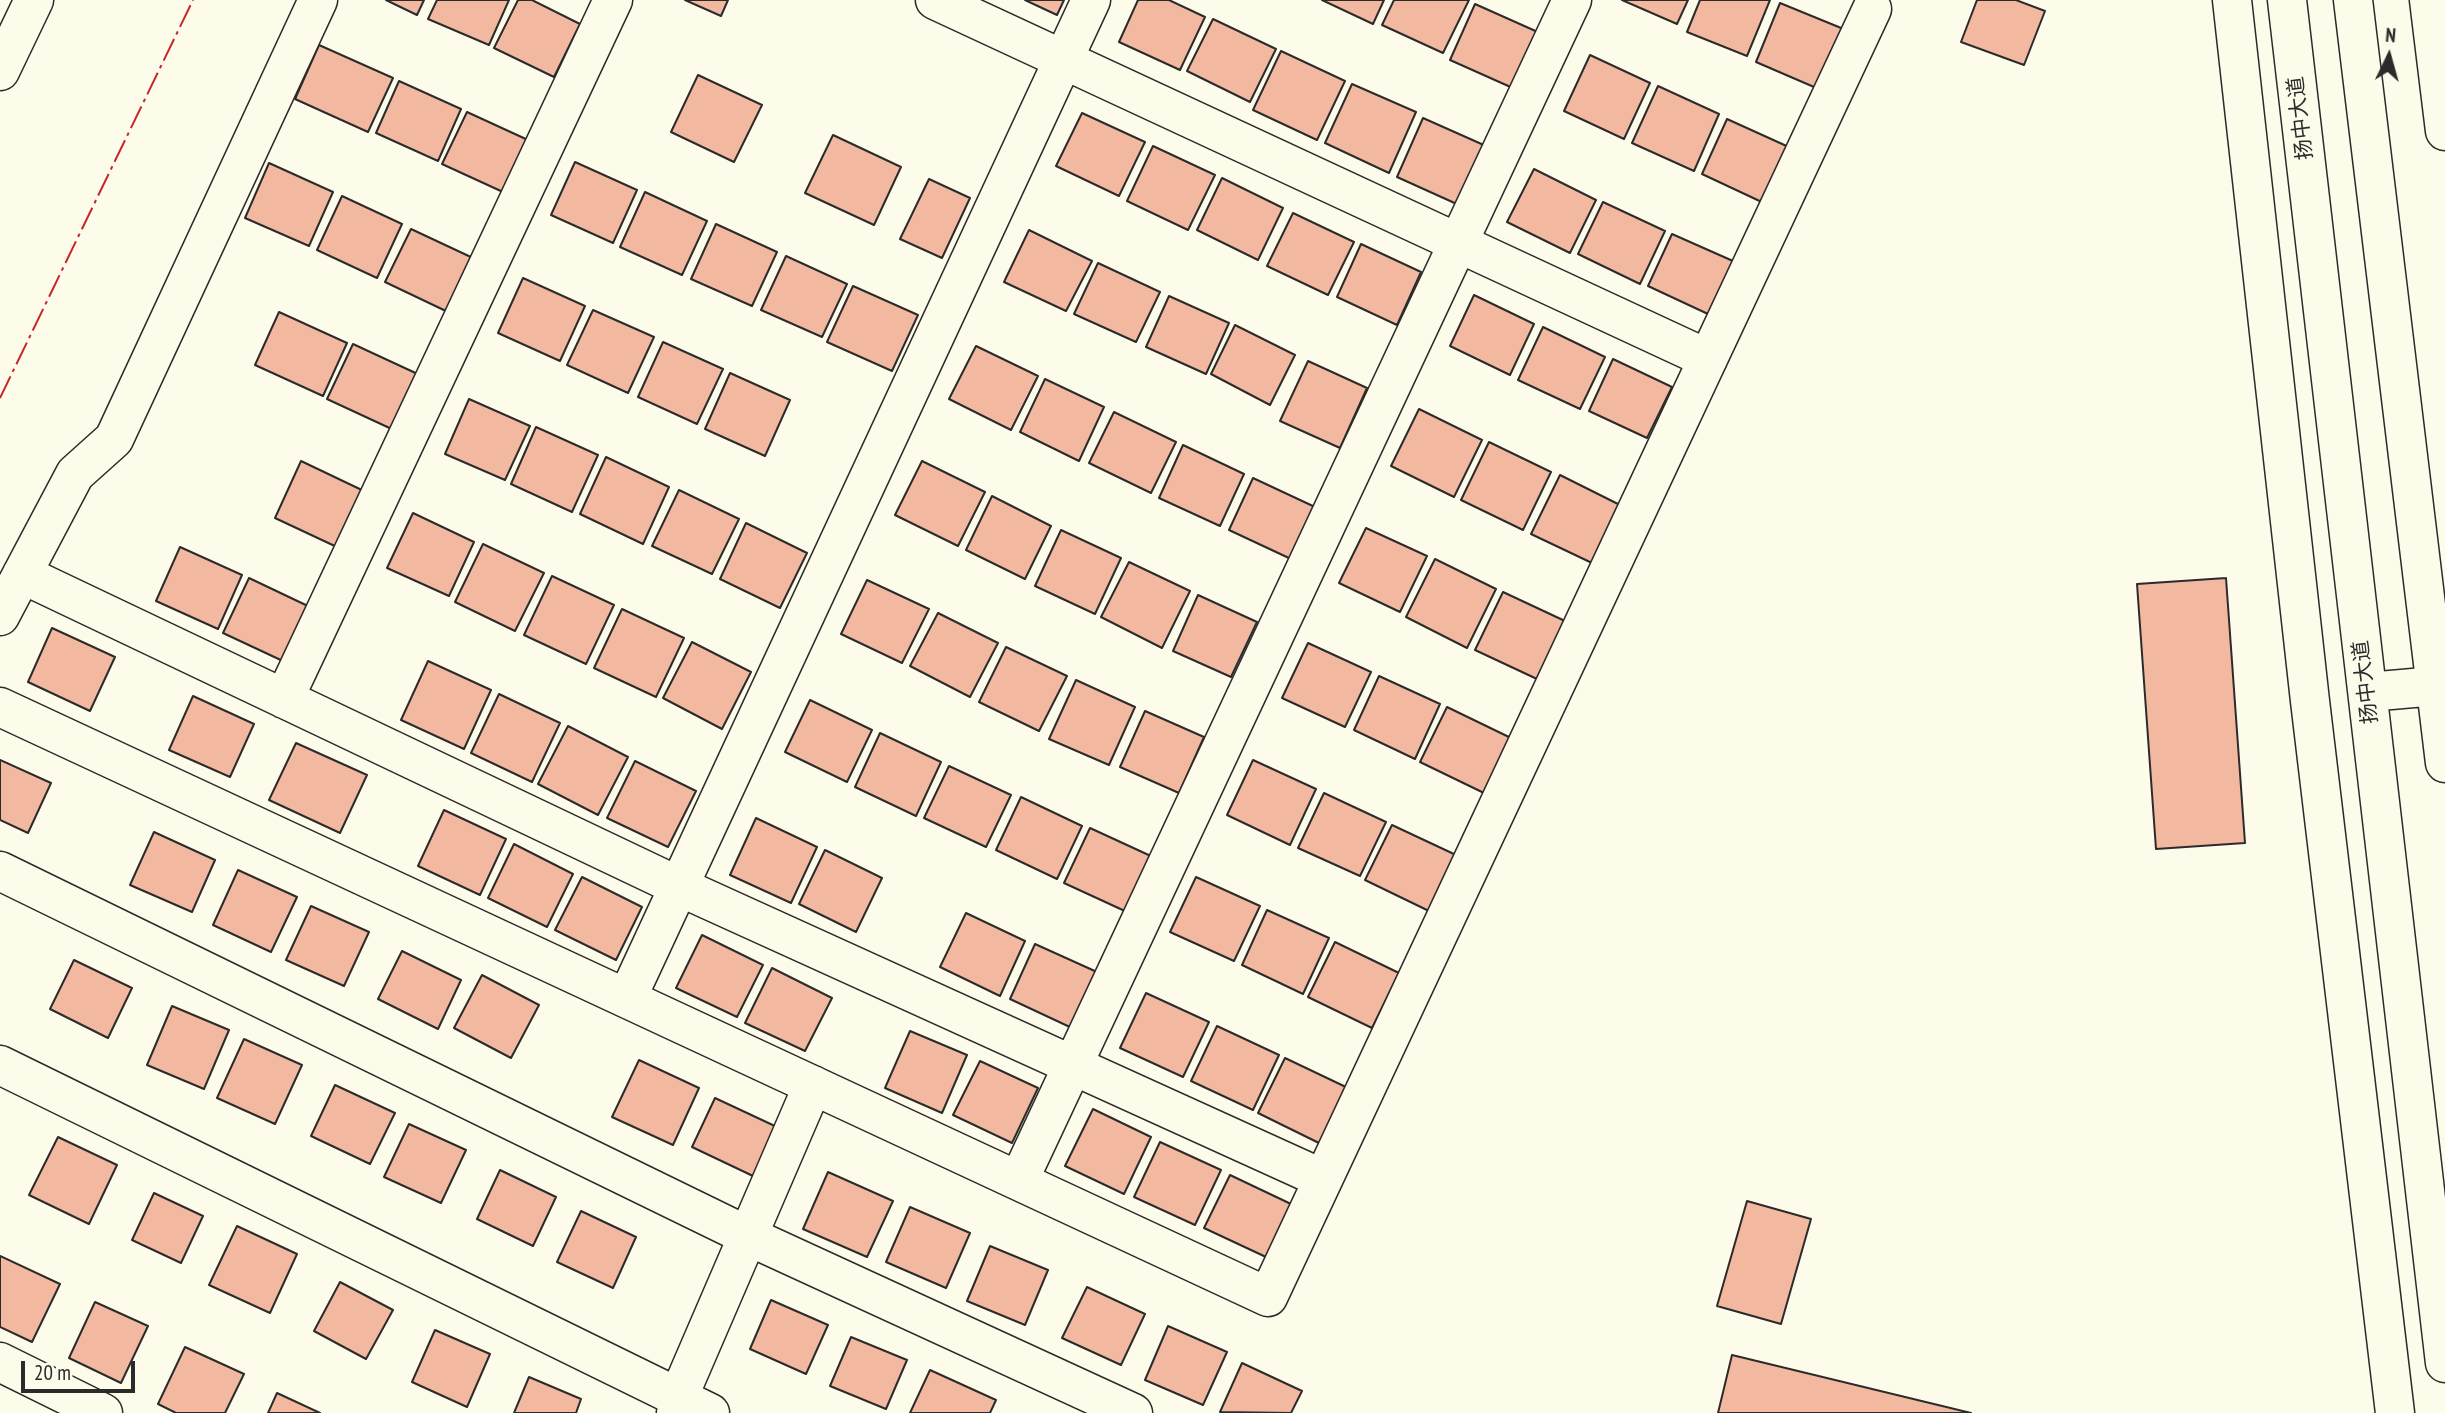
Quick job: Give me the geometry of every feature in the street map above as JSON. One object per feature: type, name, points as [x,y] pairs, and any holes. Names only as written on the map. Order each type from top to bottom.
[{"type":"main road","points":[[0,71],[34,0]]},
{"type":"main road","points":[[0,616],[75,474],[114,439],[318,0]]},
{"type":"main road","points":[[284,699],[613,0]]},
{"type":"main road","points":[[935,0],[1708,359]]},
{"type":"main road","points":[[627,998],[1090,0]]},
{"type":"main road","points":[[1019,1181],[1572,0]]},
{"type":"main road","points":[[2232,0],[2310,701],[2396,1413]]},
{"type":"main road","name":"扬中大道","points":[[2287,0],[2445,1363]]},
{"type":"main road","points":[[2353,0],[2440,687],[2445,763]]},
{"type":"main road","points":[[2429,0],[2445,131]]},
{"type":"main road","points":[[0,707],[1268,1297],[1871,9]]},
{"type":"main road","points":[[22,574],[678,886],[1323,1179]]},
{"type":"main road","points":[[2368,692],[2440,687]]},
{"type":"main road","points":[[0,871],[748,1236],[1133,1413]]},
{"type":"main road","points":[[0,1065],[688,1408],[748,1236],[813,1085]]},
{"type":"main road","points":[[0,1362],[103,1413]]},
{"type":"building","points":[[386,0],[424,0],[417,15]]},
{"type":"building","points":[[437,0],[509,0],[489,45],[428,19]]},
{"type":"building","points":[[518,0],[532,0],[580,24],[554,77],[494,48]]},
{"type":"building","points":[[685,0],[728,0],[721,16]]},
{"type":"building","points":[[1025,0],[1064,0],[1057,15]]},
{"type":"building","points":[[1138,0],[1169,0],[1205,17],[1180,70],[1119,42]]},
{"type":"building","points":[[1322,0],[1384,0],[1373,24]]},
{"type":"building","points":[[1394,0],[1469,0],[1443,53],[1382,25]]},
{"type":"building","points":[[1622,0],[1688,0],[1677,24]]},
{"type":"building","points":[[1700,0],[1770,0],[1747,56],[1687,32]]},
{"type":"building","points":[[1977,0],[2016,0],[2045,11],[2024,65],[1961,42]]},
{"type":"building","points":[[1780,3],[1846,30],[1821,90],[1756,62]]},
{"type":"building","points":[[1475,4],[1540,33],[1515,89],[1450,60]]},
{"type":"building","points":[[1213,19],[1276,49],[1250,102],[1187,71]]},
{"type":"building","points":[[319,45],[393,78],[368,132],[295,99]]},
{"type":"building","points":[[1281,51],[1345,81],[1317,140],[1253,110]]},
{"type":"building","points":[[1590,55],[1650,83],[1624,139],[1564,111]]},
{"type":"building","points":[[698,75],[762,105],[734,162],[671,132]]},
{"type":"building","points":[[399,81],[461,109],[438,161],[376,133]]},
{"type":"building","points":[[1352,84],[1416,112],[1389,173],[1325,143]]},
{"type":"building","points":[[1658,86],[1719,114],[1694,171],[1632,143]]},
{"type":"building","points":[[467,112],[528,140],[503,192],[442,164]]},
{"type":"building","points":[[1082,113],[1145,142],[1119,196],[1056,166]]},
{"type":"building","points":[[1423,118],[1486,146],[1459,205],[1397,177]]},
{"type":"building","points":[[1727,119],[1791,148],[1766,204],[1702,174]]},
{"type":"building","points":[[833,135],[901,167],[874,225],[805,193]]},
{"type":"building","points":[[1153,146],[1215,175],[1188,230],[1127,201]]},
{"type":"building","points":[[575,162],[637,190],[613,243],[551,215]]},
{"type":"building","points":[[269,163],[333,192],[309,246],[245,218]]},
{"type":"building","points":[[1534,169],[1596,200],[1570,253],[1507,222]]},
{"type":"building","points":[[1222,178],[1283,208],[1258,260],[1197,230]]},
{"type":"building","points":[[929,179],[970,198],[942,258],[900,239]]},
{"type":"building","points":[[645,192],[707,221],[682,275],[620,247]]},
{"type":"building","points":[[342,196],[402,224],[377,278],[317,250]]},
{"type":"building","points":[[1603,202],[1665,231],[1640,284],[1578,254]]},
{"type":"building","points":[[1293,213],[1354,242],[1328,295],[1267,266]]},
{"type":"building","points":[[716,224],[777,252],[752,306],[691,279]]},
{"type":"building","points":[[411,229],[473,258],[448,312],[385,282]]},
{"type":"building","points":[[1029,230],[1092,261],[1066,311],[1004,282]]},
{"type":"building","points":[[1672,234],[1733,261],[1708,314],[1648,286]]},
{"type":"building","points":[[1361,244],[1421,272],[1397,325],[1337,297]]},
{"type":"building","points":[[786,256],[847,284],[822,337],[761,310]]},
{"type":"building","points":[[1098,263],[1160,292],[1136,342],[1074,314]]},
{"type":"building","points":[[523,278],[585,306],[560,361],[498,333]]},
{"type":"building","points":[[853,286],[918,315],[892,371],[827,342]]},
{"type":"building","points":[[1474,295],[1534,324],[1510,375],[1450,346]]},
{"type":"building","points":[[1169,296],[1229,323],[1206,374],[1146,347]]},
{"type":"building","points":[[593,310],[654,337],[628,393],[567,365]]},
{"type":"building","points":[[279,312],[347,343],[323,396],[255,365]]},
{"type":"building","points":[[1235,325],[1295,355],[1270,405],[1211,374]]},
{"type":"building","points":[[1543,327],[1605,357],[1580,409],[1518,380]]},
{"type":"building","points":[[663,342],[723,369],[697,424],[638,397]]},
{"type":"building","points":[[353,344],[422,376],[396,431],[327,399]]},
{"type":"building","points":[[976,346],[1038,376],[1011,430],[949,399]]},
{"type":"building","points":[[1613,359],[1672,387],[1647,438],[1589,411]]},
{"type":"building","points":[[1308,361],[1367,388],[1340,448],[1280,421]]},
{"type":"building","points":[[730,373],[790,400],[765,456],[705,429]]},
{"type":"building","points":[[1045,379],[1104,407],[1079,461],[1020,432]]},
{"type":"building","points":[[469,399],[530,426],[505,480],[445,454]]},
{"type":"building","points":[[1419,409],[1482,440],[1454,497],[1391,466]]},
{"type":"building","points":[[1114,412],[1176,442],[1151,493],[1089,463]]},
{"type":"building","points":[[536,427],[598,455],[572,512],[511,484]]},
{"type":"building","points":[[1489,442],[1551,472],[1523,530],[1461,500]]},
{"type":"building","points":[[1183,445],[1244,474],[1220,526],[1159,498]]},
{"type":"building","points":[[606,457],[669,487],[643,544],[580,514]]},
{"type":"building","points":[[301,461],[366,492],[339,548],[275,518]]},
{"type":"building","points":[[922,461],[985,492],[958,546],[895,515]]},
{"type":"building","points":[[1560,475],[1620,505],[1592,563],[1531,534]]},
{"type":"building","points":[[1253,478],[1315,507],[1291,559],[1229,530]]},
{"type":"building","points":[[679,490],[739,519],[712,574],[652,546]]},
{"type":"building","points":[[992,496],[1051,526],[1025,579],[966,550]]},
{"type":"building","points":[[413,513],[474,542],[449,596],[387,568]]},
{"type":"building","points":[[746,523],[807,553],[780,608],[720,579]]},
{"type":"building","points":[[1366,528],[1427,556],[1400,612],[1339,583]]},
{"type":"building","points":[[1061,530],[1121,558],[1095,614],[1035,586]]},
{"type":"building","points":[[483,544],[544,573],[515,631],[455,602]]},
{"type":"building","points":[[180,547],[242,575],[218,629],[156,601]]},
{"type":"building","points":[[1435,559],[1496,589],[1467,648],[1406,617]]},
{"type":"building","points":[[1129,562],[1190,591],[1162,648],[1101,617]]},
{"type":"building","points":[[552,576],[614,605],[586,664],[524,635]]},
{"type":"building","points":[[249,578],[310,607],[285,662],[223,633]]},
{"type":"building","points":[[2226,578],[2245,843],[2156,849],[2137,584]]},
{"type":"building","points":[[867,580],[929,609],[902,663],[841,634]]},
{"type":"building","points":[[1503,592],[1565,621],[1537,679],[1475,650]]},
{"type":"building","points":[[1198,595],[1257,622],[1231,677],[1173,651]]},
{"type":"building","points":[[622,609],[684,638],[656,697],[594,668]]},
{"type":"building","points":[[938,613],[998,643],[970,697],[910,666]]},
{"type":"building","points":[[52,628],[115,657],[90,711],[28,682]]},
{"type":"building","points":[[692,642],[751,672],[722,729],[663,698]]},
{"type":"building","points":[[1308,643],[1371,672],[1345,727],[1282,698]]},
{"type":"building","points":[[1006,647],[1067,676],[1039,731],[979,702]]},
{"type":"building","points":[[428,661],[491,690],[464,749],[401,720]]},
{"type":"building","points":[[1379,676],[1440,704],[1415,759],[1354,730]]},
{"type":"building","points":[[1076,680],[1135,707],[1109,765],[1049,739]]},
{"type":"building","points":[[499,694],[560,723],[532,782],[471,753]]},
{"type":"building","points":[[193,696],[254,724],[230,777],[169,750]]},
{"type":"building","points":[[810,700],[872,730],[847,782],[785,752]]},
{"type":"building","points":[[1447,707],[1511,738],[1484,793],[1420,762]]},
{"type":"building","points":[[1145,711],[1204,737],[1179,793],[1120,767]]},
{"type":"building","points":[[568,726],[628,757],[598,815],[538,784]]},
{"type":"building","points":[[880,733],[941,762],[916,816],[855,787]]},
{"type":"building","points":[[296,743],[367,775],[340,833],[269,800]]},
{"type":"building","points":[[0,760],[51,783],[28,833],[0,820]]},
{"type":"building","points":[[1253,760],[1316,789],[1290,845],[1227,815]]},
{"type":"building","points":[[635,761],[696,791],[668,847],[607,818]]},
{"type":"building","points":[[949,766],[1011,795],[986,847],[924,818]]},
{"type":"building","points":[[1324,793],[1386,822],[1360,876],[1298,848]]},
{"type":"building","points":[[1021,797],[1082,826],[1057,879],[996,850]]},
{"type":"building","points":[[444,810],[506,839],[480,895],[418,866]]},
{"type":"building","points":[[756,818],[817,847],[791,903],[730,875]]},
{"type":"building","points":[[1392,825],[1456,855],[1429,911],[1365,880]]},
{"type":"building","points":[[1090,828],[1153,857],[1127,912],[1064,883]]},
{"type":"building","points":[[154,832],[215,860],[192,912],[130,885]]},
{"type":"building","points":[[514,844],[573,874],[547,927],[488,898]]},
{"type":"building","points":[[825,850],[882,878],[856,932],[799,904]]},
{"type":"building","points":[[238,870],[297,897],[271,952],[213,925]]},
{"type":"building","points":[[582,877],[642,907],[616,960],[555,930]]},
{"type":"building","points":[[1196,877],[1260,906],[1234,961],[1170,932]]},
{"type":"building","points":[[311,906],[369,932],[344,986],[286,960]]},
{"type":"building","points":[[1267,910],[1329,938],[1303,994],[1242,965]]},
{"type":"building","points":[[966,913],[1025,941],[1000,996],[940,967]]},
{"type":"building","points":[[702,935],[763,965],[737,1017],[676,988]]},
{"type":"building","points":[[1335,942],[1399,973],[1372,1028],[1308,997]]},
{"type":"building","points":[[1035,944],[1097,972],[1072,1028],[1010,999]]},
{"type":"building","points":[[402,951],[461,980],[438,1029],[378,999]]},
{"type":"building","points":[[74,960],[132,988],[108,1038],[50,1009]]},
{"type":"building","points":[[772,968],[832,998],[805,1051],[745,1023]]},
{"type":"building","points":[[482,975],[539,1005],[511,1058],[454,1028]]},
{"type":"building","points":[[1146,993],[1209,1022],[1183,1077],[1120,1048]]},
{"type":"building","points":[[172,1006],[229,1030],[204,1089],[147,1065]]},
{"type":"building","points":[[1217,1026],[1279,1055],[1253,1110],[1191,1081]]},
{"type":"building","points":[[910,1031],[967,1055],[942,1113],[885,1088]]},
{"type":"building","points":[[244,1039],[302,1065],[275,1124],[217,1098]]},
{"type":"building","points":[[1285,1058],[1348,1088],[1321,1144],[1258,1113]]},
{"type":"building","points":[[639,1060],[699,1088],[673,1145],[612,1117]]},
{"type":"building","points":[[980,1061],[1038,1088],[1012,1143],[953,1115]]},
{"type":"building","points":[[335,1085],[395,1113],[370,1164],[311,1136]]},
{"type":"building","points":[[715,1098],[777,1127],[753,1176],[692,1147]]},
{"type":"building","points":[[1093,1109],[1151,1137],[1124,1194],[1065,1166]]},
{"type":"building","points":[[409,1124],[466,1150],[441,1203],[384,1177]]},
{"type":"building","points":[[58,1137],[117,1165],[89,1224],[29,1195]]},
{"type":"building","points":[[1160,1142],[1221,1170],[1195,1225],[1134,1197]]},
{"type":"building","points":[[500,1170],[556,1197],[533,1246],[477,1219]]},
{"type":"building","points":[[828,1172],[893,1201],[867,1257],[803,1229]]},
{"type":"building","points":[[1230,1175],[1291,1204],[1266,1257],[1204,1228]]},
{"type":"building","points":[[154,1193],[203,1216],[181,1263],[132,1240]]},
{"type":"building","points":[[1747,1201],[1811,1219],[1781,1324],[1717,1306]]},
{"type":"building","points":[[910,1207],[970,1233],[946,1288],[886,1262]]},
{"type":"building","points":[[581,1211],[636,1237],[613,1288],[557,1262]]},
{"type":"building","points":[[237,1226],[297,1254],[270,1313],[209,1285]]},
{"type":"building","points":[[990,1246],[1048,1270],[1025,1325],[967,1301]]},
{"type":"building","points":[[0,1256],[60,1284],[32,1342],[0,1327]]},
{"type":"building","points":[[340,1282],[393,1310],[366,1359],[314,1331]]},
{"type":"building","points":[[1087,1287],[1145,1314],[1121,1365],[1062,1338]]},
{"type":"building","points":[[771,1300],[828,1325],[806,1374],[750,1349]]},
{"type":"building","points":[[95,1302],[148,1326],[121,1383],[69,1358]]},
{"type":"building","points":[[1168,1326],[1227,1352],[1203,1405],[1145,1380]]},
{"type":"building","points":[[435,1330],[490,1354],[467,1407],[412,1382]]},
{"type":"building","points":[[851,1337],[907,1360],[886,1409],[830,1386]]},
{"type":"building","points":[[185,1347],[244,1374],[225,1413],[176,1413],[158,1404]]},
{"type":"building","points":[[1732,1355],[1971,1413],[1718,1413]]},
{"type":"building","points":[[1242,1363],[1302,1391],[1291,1413],[1220,1412]]},
{"type":"building","points":[[930,1370],[996,1400],[990,1413],[910,1413]]},
{"type":"building","points":[[529,1377],[581,1399],[576,1413],[514,1413]]},
{"type":"building","points":[[277,1393],[320,1413],[268,1413]]},
{"type":"power","points":[[0,398],[193,0]]}]
